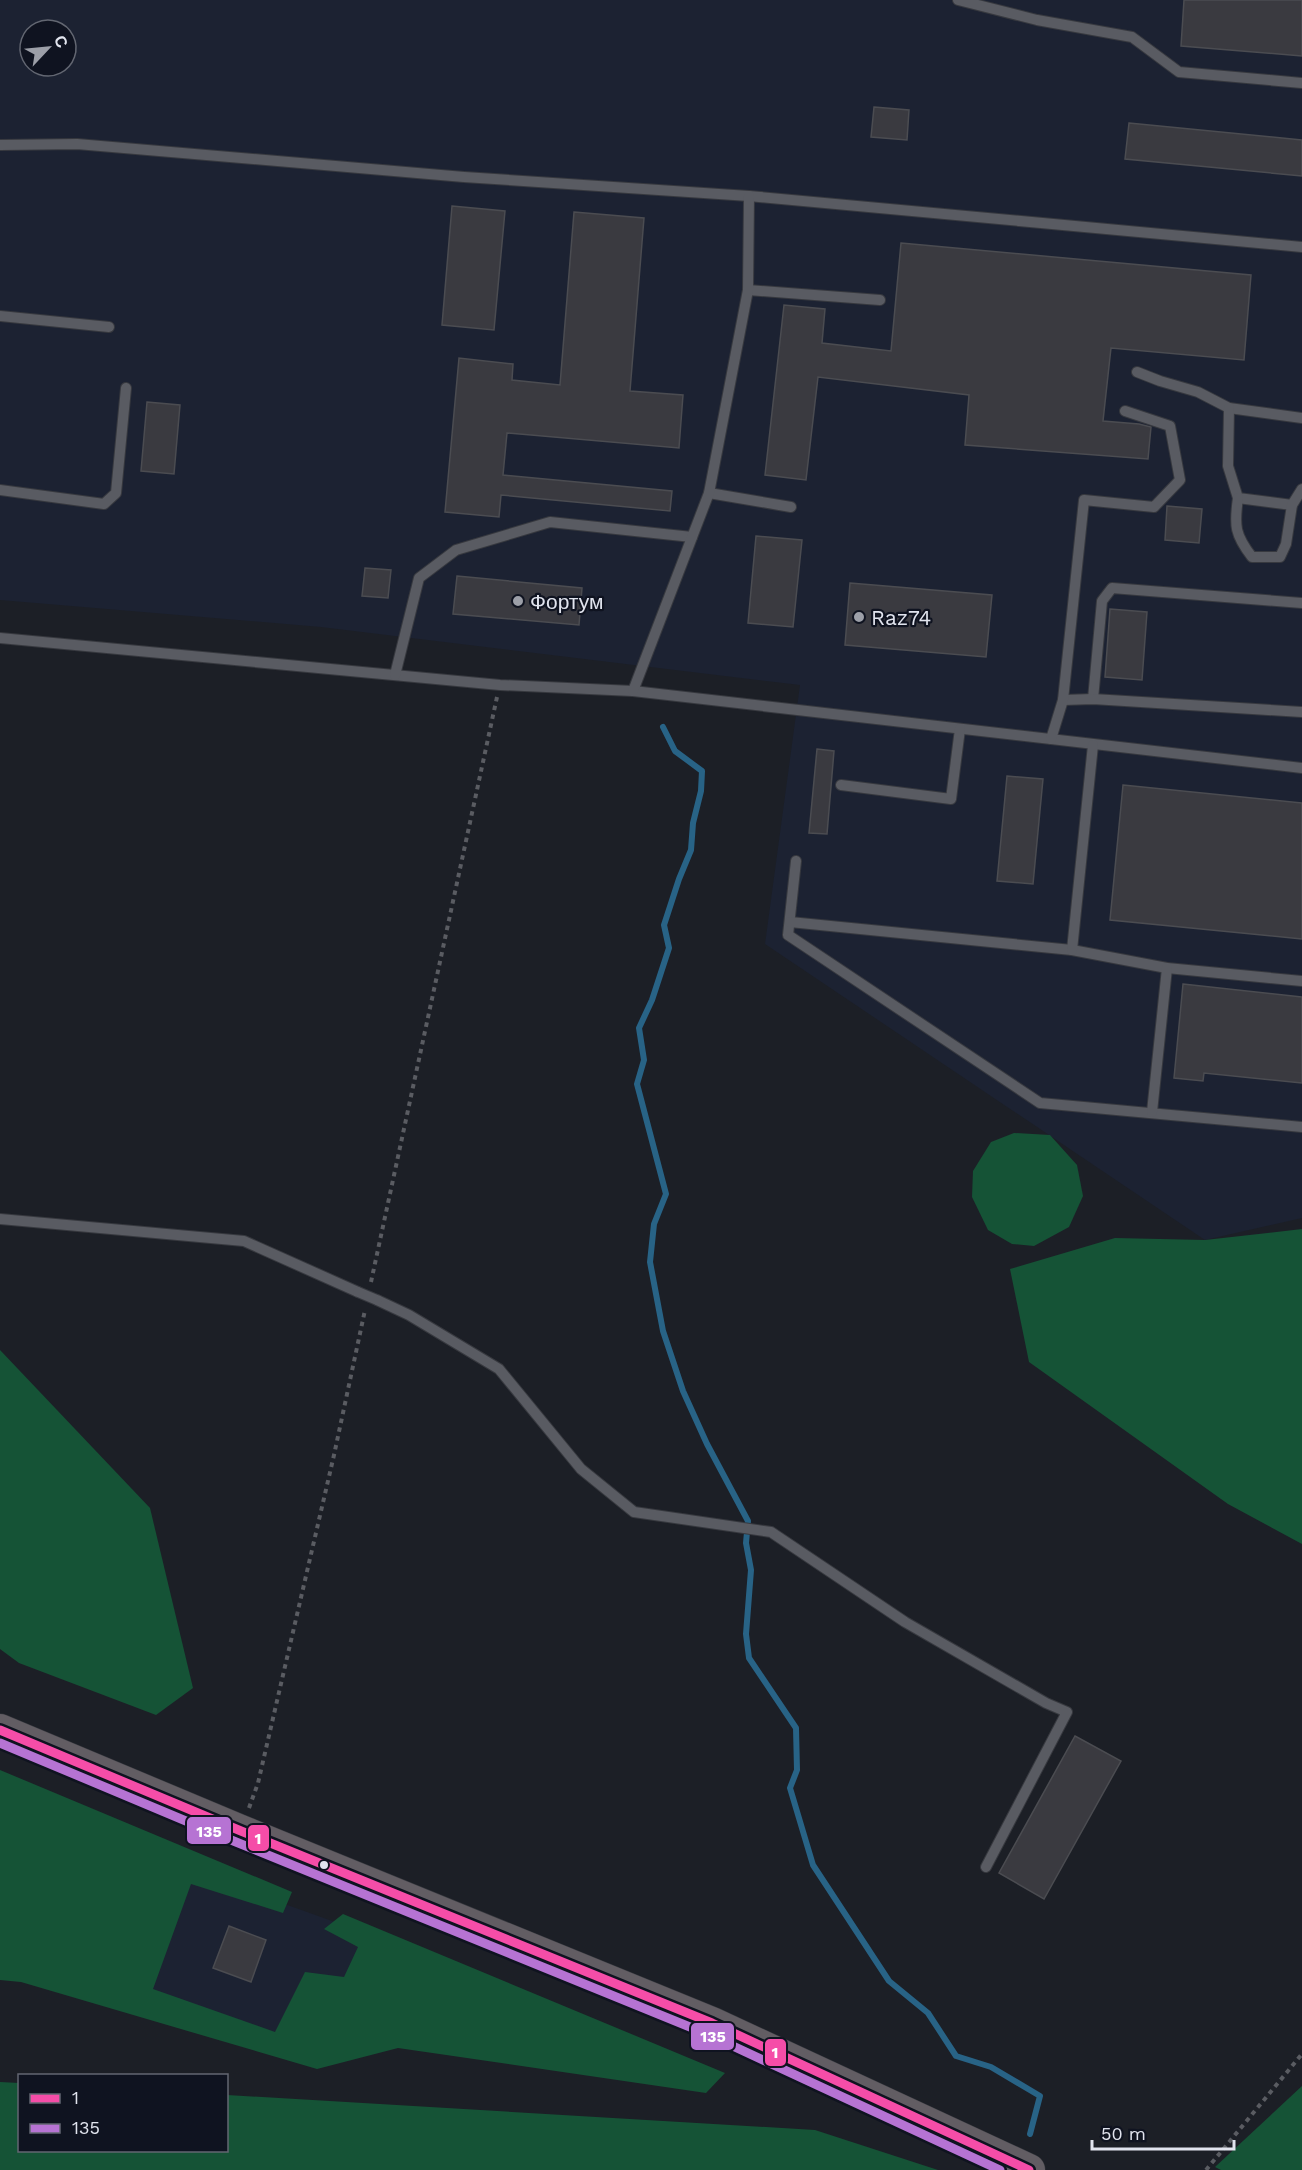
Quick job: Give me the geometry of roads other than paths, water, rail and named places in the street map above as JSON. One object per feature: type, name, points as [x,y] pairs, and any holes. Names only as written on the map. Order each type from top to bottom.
[{"type":"main road","points":[[0,1730],[241,1832],[712,2023],[1029,2170]]},
{"type":"lane","points":[[958,0],[1037,20],[1132,36],[1179,72],[1302,82]]},
{"type":"lane","points":[[0,145],[77,144],[464,177],[749,196],[1302,247]]},
{"type":"lane","points":[[633,691],[709,493],[748,290],[749,196]]},
{"type":"lane","points":[[748,290],[880,300]]},
{"type":"lane","points":[[0,316],[109,327]]},
{"type":"lane","points":[[1137,372],[1198,392],[1228,408],[1302,418]]},
{"type":"lane","points":[[0,490],[104,504],[116,493],[126,388]]},
{"type":"lane","points":[[1228,408],[1228,466],[1238,498],[1235,521],[1240,541],[1252,557],[1280,557],[1286,544],[1292,505],[1302,489]]},
{"type":"lane","points":[[1051,739],[1063,700],[1084,500],[1154,507],[1180,480],[1170,426],[1125,411]]},
{"type":"lane","points":[[709,493],[791,507]]},
{"type":"lane","points":[[1238,498],[1292,505]]},
{"type":"lane","points":[[395,675],[419,578],[456,550],[550,522],[692,537]]},
{"type":"lane","points":[[1093,699],[1102,601],[1112,588],[1302,603]]},
{"type":"lane","points":[[0,638],[500,685],[633,691],[1302,768]]},
{"type":"lane","points":[[1063,700],[1093,699],[1302,712]]},
{"type":"lane","points":[[841,784],[951,799],[960,729]]},
{"type":"lane","points":[[1072,950],[1093,745]]},
{"type":"lane","points":[[796,861],[788,934],[1040,1103],[1302,1127]]},
{"type":"lane","points":[[790,922],[1072,950],[1167,968],[1302,981]]},
{"type":"lane","points":[[1152,1112],[1167,968]]},
{"type":"lane","points":[[0,1219],[244,1241],[409,1315],[499,1369],[581,1469],[634,1512],[771,1532],[905,1622],[1046,1703],[1067,1712],[986,1867]]},
{"type":"waterway","points":[[663,727],[675,751],[702,771],[691,850],[664,925],[669,948],[652,1000],[639,1028],[644,1060],[637,1084],[666,1194],[654,1224],[650,1262],[663,1331],[683,1391],[707,1444],[748,1521],[746,1543],[751,1570],[746,1634],[749,1658],[796,1728],[797,1770],[790,1788],[813,1865],[889,1981],[928,2013],[956,2056],[991,2067],[1040,2096],[1030,2134]]},
{"type":"place","name":"Фортум","points":[[518,601]]},
{"type":"place","name":"Raz74","points":[[859,617]]}]
